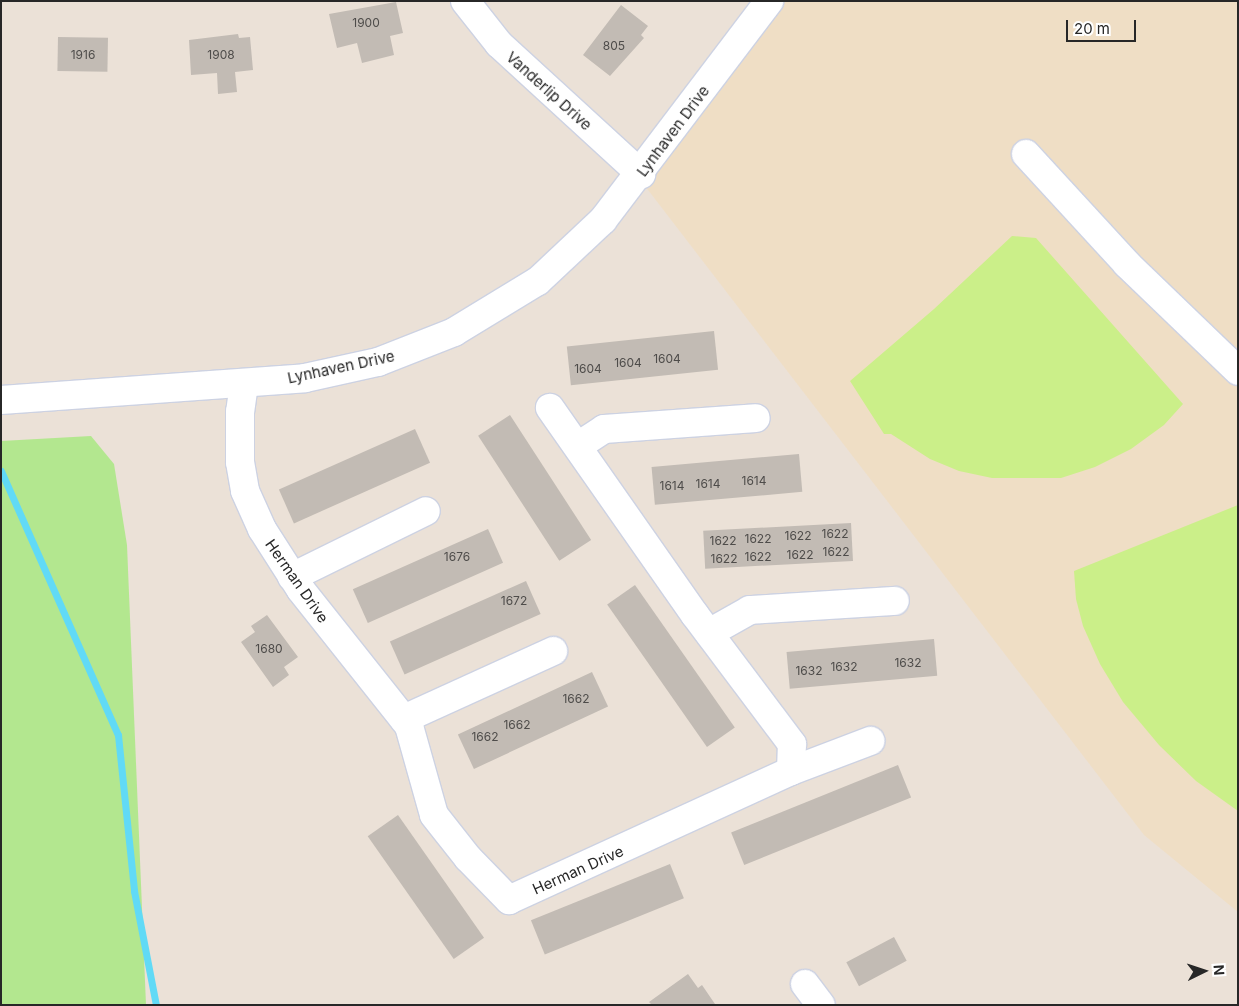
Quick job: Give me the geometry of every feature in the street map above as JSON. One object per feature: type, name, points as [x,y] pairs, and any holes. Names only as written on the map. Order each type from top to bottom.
[{"type":"street","name":"Vanderlip Drive","points":[[465,1],[499,44],[641,174]]},
{"type":"street","name":"Lynhaven Drive","points":[[1,400],[244,384],[305,378],[378,362],[454,332],[538,281],[603,220],[641,174],[769,1]]},
{"type":"street","points":[[1026,154],[1127,264],[1238,371]]},
{"type":"street","name":"Herman Drive","points":[[244,384],[240,412],[240,462],[245,491],[262,529],[292,577],[409,726],[434,814],[468,858],[509,900],[791,772]]},
{"type":"street","points":[[550,408],[708,633],[792,744],[791,772],[870,741]]},
{"type":"street","points":[[578,446],[604,430],[756,418]]},
{"type":"street","points":[[292,577],[426,511]]},
{"type":"street","points":[[708,633],[750,610],[896,601]]},
{"type":"street","points":[[404,719],[553,651]]},
{"type":"shaded area","points":[[776,1],[1238,1],[1238,912],[1144,835],[635,173]]},
{"type":"green space","points":[[1012,236],[1036,238],[1183,404],[1164,425],[1131,449],[1095,467],[1061,478],[992,478],[959,471],[930,459],[891,434],[884,434],[850,381],[934,309]]},
{"type":"green space","points":[[91,436],[114,464],[127,545],[146,1005],[1,1005],[1,441]]},
{"type":"green space","points":[[1238,505],[1238,811],[1196,781],[1159,745],[1123,702],[1100,664],[1083,626],[1076,599],[1074,571]]},
{"type":"building","points":[[396,2],[403,33],[390,36],[394,55],[362,63],[357,43],[337,48],[329,14]]},
{"type":"building","points":[[621,5],[648,26],[641,35],[644,38],[610,76],[583,55]]},
{"type":"building","points":[[238,34],[239,38],[250,37],[253,70],[235,72],[237,92],[218,94],[217,73],[191,75],[189,40]]},
{"type":"building","points":[[58,37],[108,38],[107,72],[57,71]]},
{"type":"building","points":[[714,331],[718,370],[571,385],[567,346]]},
{"type":"building","points":[[510,415],[591,540],[559,561],[478,436]]},
{"type":"building","points":[[415,429],[430,463],[294,523],[279,490]]},
{"type":"building","points":[[799,454],[802,492],[655,505],[652,467]]},
{"type":"building","points":[[851,523],[853,561],[705,569],[703,531]]},
{"type":"building","points":[[488,529],[503,563],[368,623],[353,589]]},
{"type":"building","points":[[526,581],[541,614],[405,674],[390,642]]},
{"type":"building","points":[[635,585],[735,728],[707,747],[607,605]]},
{"type":"building","points":[[267,615],[298,657],[284,667],[289,675],[273,687],[241,642],[255,632],[251,626]]},
{"type":"building","points":[[934,639],[937,676],[790,689],[787,652]]},
{"type":"building","points":[[592,672],[608,706],[474,769],[458,735]]},
{"type":"building","points":[[898,765],[911,797],[744,865],[731,832]]},
{"type":"building","points":[[398,815],[484,938],[454,959],[368,836]]},
{"type":"building","points":[[670,864],[684,898],[545,954],[531,920]]},
{"type":"building","points":[[894,937],[907,961],[859,986],[846,962]]},
{"type":"building","points":[[688,974],[698,988],[702,985],[715,1004],[652,1005],[649,1002]]},
{"type":"waterway","points":[[1,471],[118,735],[134,891],[156,1005]]}]
